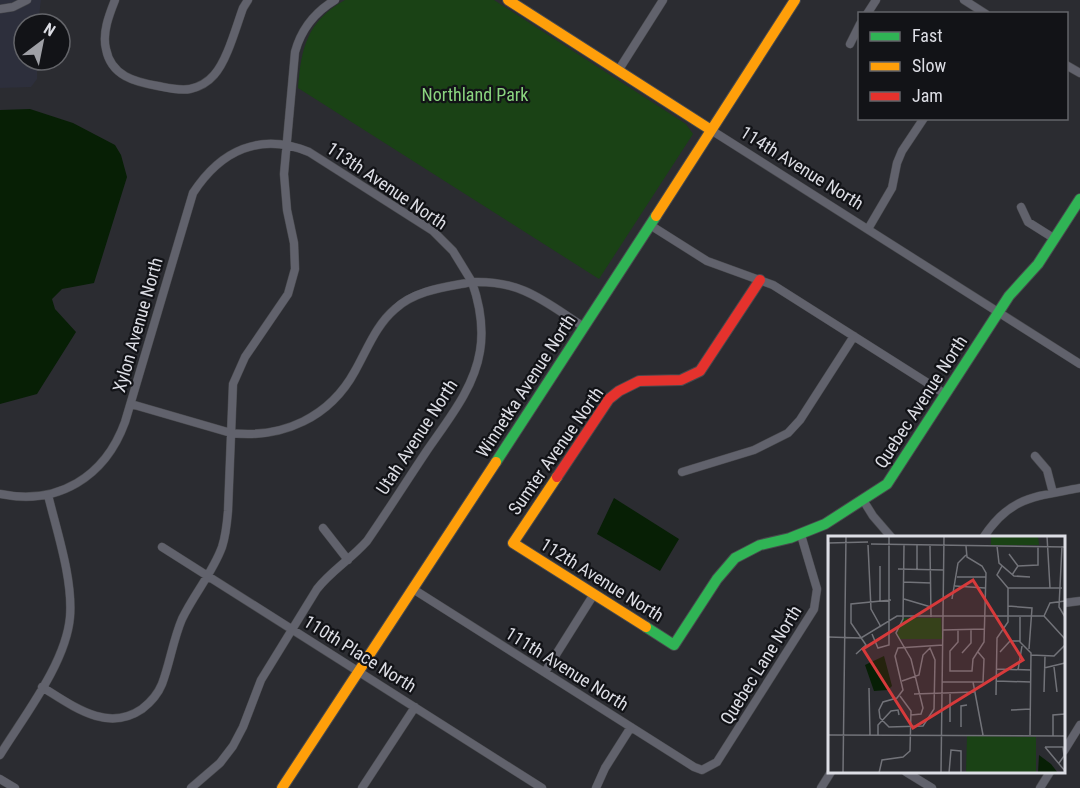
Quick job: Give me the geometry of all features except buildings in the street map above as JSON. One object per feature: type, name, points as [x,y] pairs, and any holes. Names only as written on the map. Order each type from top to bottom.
[{"type":"street","points":[[0,9],[13,7],[27,0]]},
{"type":"street","points":[[115,0],[106,29],[105,41],[106,51],[112,64],[129,79],[179,90],[200,86],[215,74],[248,0]]},
{"type":"street","points":[[42,687],[91,716],[115,719],[137,712],[156,696],[161,688],[179,626],[222,547],[226,529],[232,392],[238,370],[288,294],[292,282],[295,256],[285,192],[293,66],[297,46],[309,23],[322,9],[335,0]]},
{"type":"street","name":"114th Avenue North","points":[[509,0],[1080,364]]},
{"type":"street","name":"Winnetka Avenue North","points":[[282,788],[795,0]]},
{"type":"street","points":[[964,0],[983,12]]},
{"type":"street","points":[[618,71],[659,1]]},
{"type":"street","points":[[850,44],[858,28]]},
{"type":"street","points":[[868,229],[892,188],[902,151],[923,120]]},
{"type":"street","name":"Xylon Avenue North","points":[[0,494],[18,497],[48,495],[69,488],[85,479],[99,467],[119,439],[193,193],[211,169],[222,159],[237,151],[261,144],[287,145]]},
{"type":"street","name":"113th Avenue North","points":[[287,145],[300,148],[318,157],[433,231],[453,251],[472,282]]},
{"type":"street","name":"Quebec Avenue North","points":[[674,645],[717,579],[735,558],[760,545],[801,535],[825,524],[882,489],[892,479],[1017,285],[1038,264],[1080,200]]},
{"type":"street","points":[[1021,207],[1028,222],[1055,239]]},
{"type":"street","points":[[650,225],[707,261],[760,279],[786,293],[945,394]]},
{"type":"street","name":"Sumter Avenue North","points":[[513,543],[609,399],[639,381],[681,380],[700,371],[760,279]]},
{"type":"street","points":[[131,404],[231,433],[245,435],[277,432],[308,420],[322,411],[346,386],[384,319],[396,308],[409,299],[428,292],[472,282],[506,284],[522,290],[584,327]]},
{"type":"street","name":"Utah Avenue North","points":[[191,788],[220,763],[232,746],[243,727],[261,680],[292,629],[326,578],[358,550],[375,529],[463,397],[472,379],[481,349],[482,324],[472,282]]},
{"type":"street","points":[[682,472],[746,453],[788,433],[800,420],[854,336]]},
{"type":"street","points":[[1035,456],[1047,470],[1053,493]]},
{"type":"street","points":[[984,536],[999,515],[1020,501],[1080,488]]},
{"type":"street","points":[[0,755],[61,656],[70,617],[67,577],[48,495]]},
{"type":"street","points":[[863,500],[873,516],[891,536]]},
{"type":"street","points":[[323,528],[348,560]]},
{"type":"street","name":"Quebec Lane North","points":[[707,769],[717,762],[814,609],[817,589],[801,535]]},
{"type":"street","name":"112th Avenue North","points":[[513,543],[674,645]]},
{"type":"street","name":"110th Place North","points":[[162,547],[542,788]]},
{"type":"street","name":"111th Avenue North","points":[[413,589],[693,767],[707,769]]},
{"type":"street","points":[[544,672],[594,594]]},
{"type":"street","points":[[1065,603],[1080,602]]},
{"type":"street","points":[[362,788],[415,707]]},
{"type":"street","points":[[1066,741],[1080,725]]},
{"type":"street","points":[[596,788],[604,768],[631,726]]},
{"type":"street","points":[[821,788],[830,773]]},
{"type":"street","points":[[909,773],[932,788]]},
{"type":"street","points":[[1040,788],[1049,773]]},
{"type":"street","points":[[0,779],[15,788]]},
{"type":"shaded area","points":[[0,0],[41,0],[40,12],[12,12],[12,72],[37,72],[37,79],[31,87],[0,88]]},
{"type":"shaded area","points":[[30,109],[73,123],[115,145],[121,155],[127,177],[94,283],[62,289],[52,299],[55,309],[76,332],[37,394],[0,404],[0,110]]},
{"type":"shaded area","points":[[614,498],[679,539],[660,571],[597,534]]},
{"type":"green space","name":"Northland Park","points":[[345,0],[494,0],[686,124],[693,134],[599,279],[298,88],[301,60],[308,37],[322,17]]},
{"type":"traffic: fast","points":[[646,627],[674,645],[717,579],[735,558],[760,545],[790,538],[825,524],[887,484],[1009,296],[1038,264],[1080,199]]},
{"type":"traffic: fast","points":[[496,462],[656,216]]},
{"type":"traffic: slow","points":[[508,0],[711,130]]},
{"type":"traffic: slow","points":[[656,216],[795,0]]},
{"type":"traffic: slow","points":[[282,788],[496,462]]},
{"type":"traffic: slow","points":[[557,477],[513,543],[646,627]]},
{"type":"traffic: jam","points":[[557,477],[609,399],[619,391],[639,381],[681,380],[700,371],[760,280]]}]
